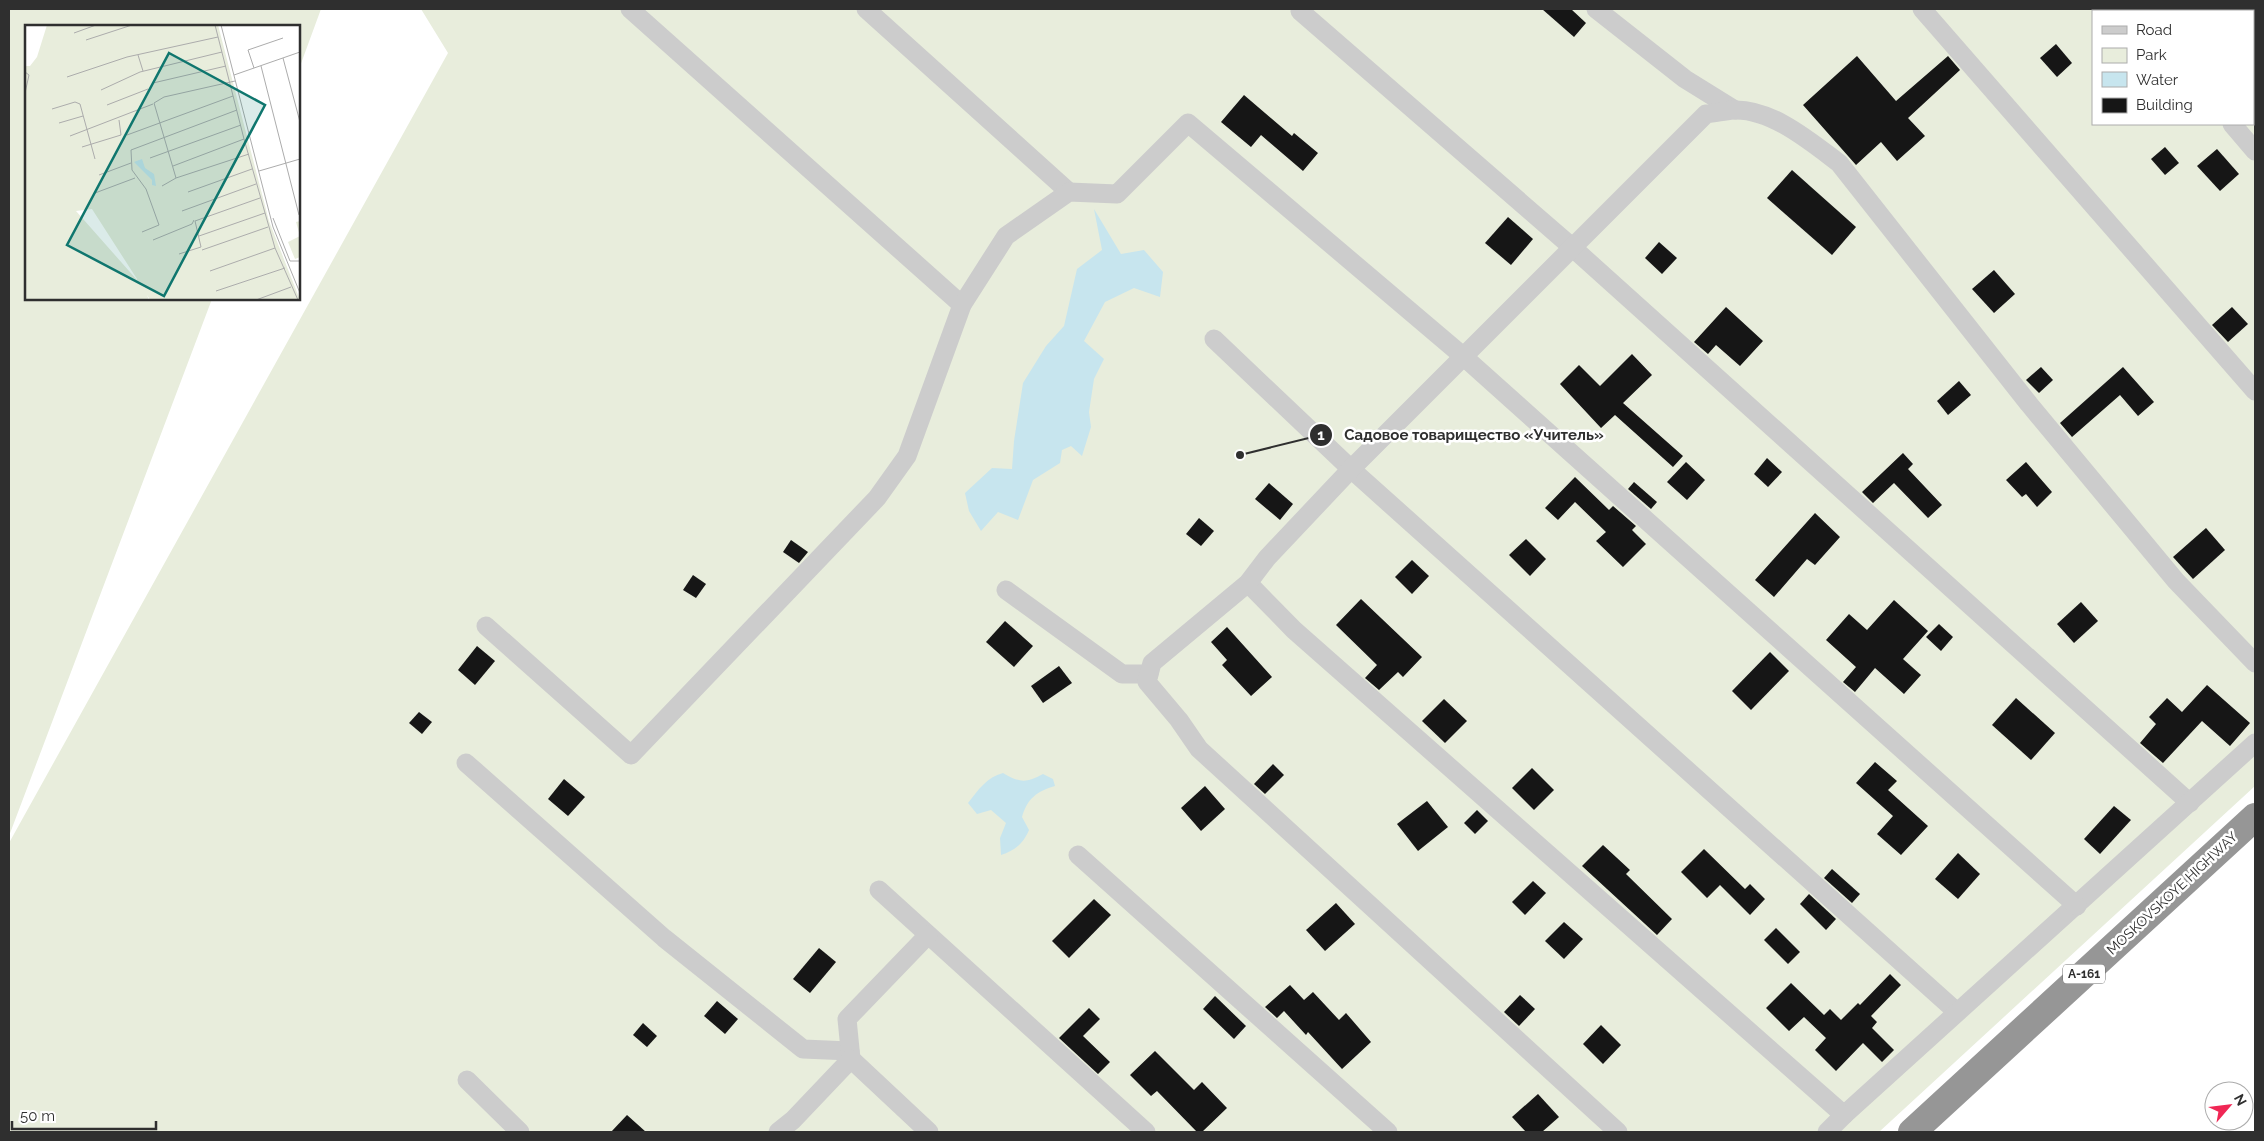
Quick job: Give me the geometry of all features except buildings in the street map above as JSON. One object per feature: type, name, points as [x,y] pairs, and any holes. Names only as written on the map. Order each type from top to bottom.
[{"type":"highway","name":"MOSKOVSKOYE HIGHWAY","points":[[1912,1132],[2255,817]]},
{"type":"street","points":[[630,9],[962,305]]},
{"type":"street","points":[[866,9],[1069,192]]},
{"type":"street","points":[[1596,9],[1685,79],[1735,110]]},
{"type":"street","points":[[1922,9],[2255,391]]},
{"type":"street","points":[[1300,11],[1573,248],[2190,803]]},
{"type":"street","points":[[1618,1132],[1199,749],[1179,720],[1147,682],[1152,663],[1248,583],[1267,558],[1351,469],[1706,114],[1735,110],[1773,118],[1801,134],[1839,164],[2036,411],[2176,582],[2255,663]]},
{"type":"street","points":[[486,626],[631,755],[877,498],[907,456],[962,305],[1006,236],[1069,192],[1117,194],[1188,123],[1464,357],[2077,906]]},
{"type":"street","points":[[2233,125],[2255,152]]},
{"type":"street","points":[[1214,339],[1351,469],[1957,1012]]},
{"type":"street","points":[[1248,583],[1294,630],[1844,1116]]},
{"type":"street","points":[[1006,590],[1122,674],[1149,674]]},
{"type":"street","points":[[1827,1132],[2255,743]]},
{"type":"street","points":[[466,763],[664,938],[803,1049],[850,1055],[929,1132]]},
{"type":"street","points":[[1078,855],[1388,1132]]},
{"type":"street","points":[[879,890],[1146,1132]]},
{"type":"street","points":[[778,1132],[793,1120],[850,1055],[847,1018],[928,935]]},
{"type":"street","points":[[467,1080],[520,1132]]},
{"type":"green space","points":[[9,9],[321,9],[300,66],[300,25],[25,25],[25,300],[212,300],[9,836]]},
{"type":"green space","points":[[421,9],[2255,9],[2255,786],[1879,1132],[9,1132],[9,843],[448,53]]},
{"type":"water","points":[[1094,209],[1121,254],[1144,250],[1163,272],[1160,297],[1134,288],[1105,302],[1084,341],[1104,359],[1094,379],[1089,412],[1091,427],[1082,456],[1071,446],[1062,450],[1060,463],[1033,480],[1018,520],[998,512],[981,531],[969,511],[965,493],[992,468],[1012,469],[1014,441],[1023,383],[1046,346],[1064,326],[1077,269],[1102,250]]},
{"type":"water","points":[[1003,773],[1023,781],[1043,774],[1053,779],[1055,786],[1038,793],[1030,801],[1022,817],[1029,830],[1027,835],[1018,846],[1001,855],[1000,838],[1006,823],[991,810],[977,814],[968,803],[988,781]]},
{"type":"place","name":"Садовое товарищество «Учитель»","points":[[1240,455]]}]
